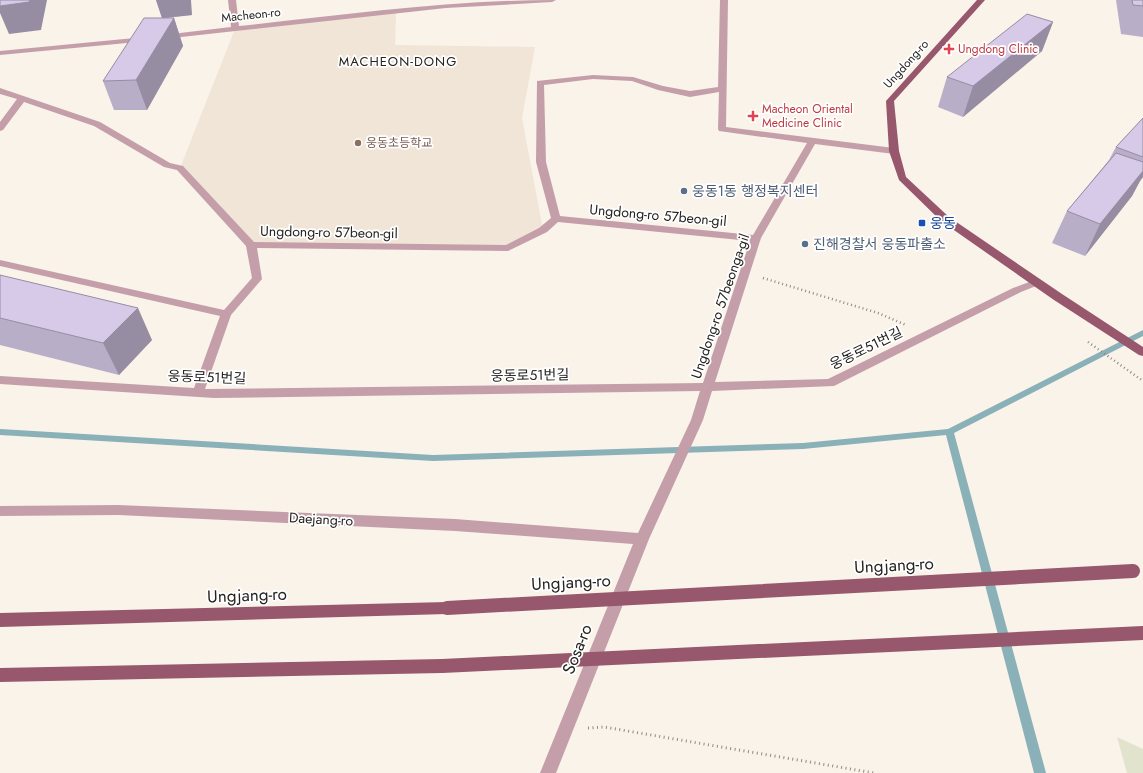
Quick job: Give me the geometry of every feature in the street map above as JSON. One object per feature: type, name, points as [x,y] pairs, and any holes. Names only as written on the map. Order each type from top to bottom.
[{"type":"main road","name":"Ungdong-ro","points":[[981,0],[890,101],[894,151],[902,178],[946,219],[1058,297],[1143,352]]},
{"type":"main road","name":"Ungjang-ro","points":[[0,620],[447,608],[1138,571]]},
{"type":"main road","points":[[0,675],[442,666],[1143,633]]},
{"type":"street","points":[[232,0],[235,29]]},
{"type":"street","name":"Macheon-ro","points":[[0,53],[154,38],[446,6],[552,0]]},
{"type":"street","points":[[724,0],[722,129],[894,151]]},
{"type":"street","points":[[556,219],[541,162],[540,83],[593,77],[633,80],[660,88],[690,94],[722,89]]},
{"type":"street","name":"Ungdong-ro 57beon-gil","points":[[0,91],[97,124],[167,165],[180,168],[252,245],[508,248],[543,230],[556,219],[756,238]]},
{"type":"street","points":[[0,128],[22,98]]},
{"type":"street","name":"Ungdong-ro 57beonga-gil","points":[[649,524],[697,420],[756,238],[812,141]]},
{"type":"street","points":[[198,393],[226,314],[257,279],[252,245]]},
{"type":"street","points":[[0,263],[226,314]]},
{"type":"street","name":"웅동로51번길","points":[[0,380],[198,393],[707,387],[830,383],[1037,282]]},
{"type":"street","name":"Daejang-ro","points":[[0,511],[118,510],[455,525],[642,539]]},
{"type":"street","name":"Sosa-ro","points":[[548,773],[649,524]]},
{"type":"path","points":[[745,272],[878,313],[928,334]]},
{"type":"path","points":[[1089,342],[1143,381]]},
{"type":"path","points":[[565,730],[604,727],[874,773]]},
{"type":"shaded area","name":"웅동초등학교","points":[[396,11],[395,45],[535,47],[522,118],[543,230],[508,248],[251,245],[180,168],[235,29]]},
{"type":"green space","points":[[1117,737],[1143,749],[1143,773],[1127,773]]},
{"type":"building","points":[[0,0],[30,0],[29,2],[0,6]]},
{"type":"building","points":[[1132,0],[1143,0],[1143,6],[1133,5]]},
{"type":"building","points":[[1027,14],[1053,22],[973,86],[947,77]]},
{"type":"building","points":[[144,18],[174,18],[136,80],[103,81]]},
{"type":"building","points":[[1143,118],[1143,157],[1116,147]]},
{"type":"building","points":[[1116,153],[1143,162],[1143,171],[1100,224],[1067,211]]},
{"type":"building","points":[[0,275],[138,308],[103,343],[0,318]]},
{"type":"waterway","points":[[949,432],[1143,333]]},
{"type":"waterway","points":[[0,432],[433,458],[803,446],[949,432]]},
{"type":"waterway","points":[[949,432],[1040,773]]},
{"type":"place","name":"Ungdong Clinic","points":[[949,49]]},
{"type":"place","name":"Macheon Oriental Medicine Clinic","points":[[753,116]]},
{"type":"place","name":"웅동초등학교","points":[[358,143]]},
{"type":"place","name":"웅동1동 행정복지센터","points":[[684,191]]},
{"type":"place","name":"웅동","points":[[922,223]]},
{"type":"place","name":"진해경찰서 웅동파출소","points":[[805,244]]},
{"type":"district","name":"MACHEON-DONG","points":[[398,61]]}]
